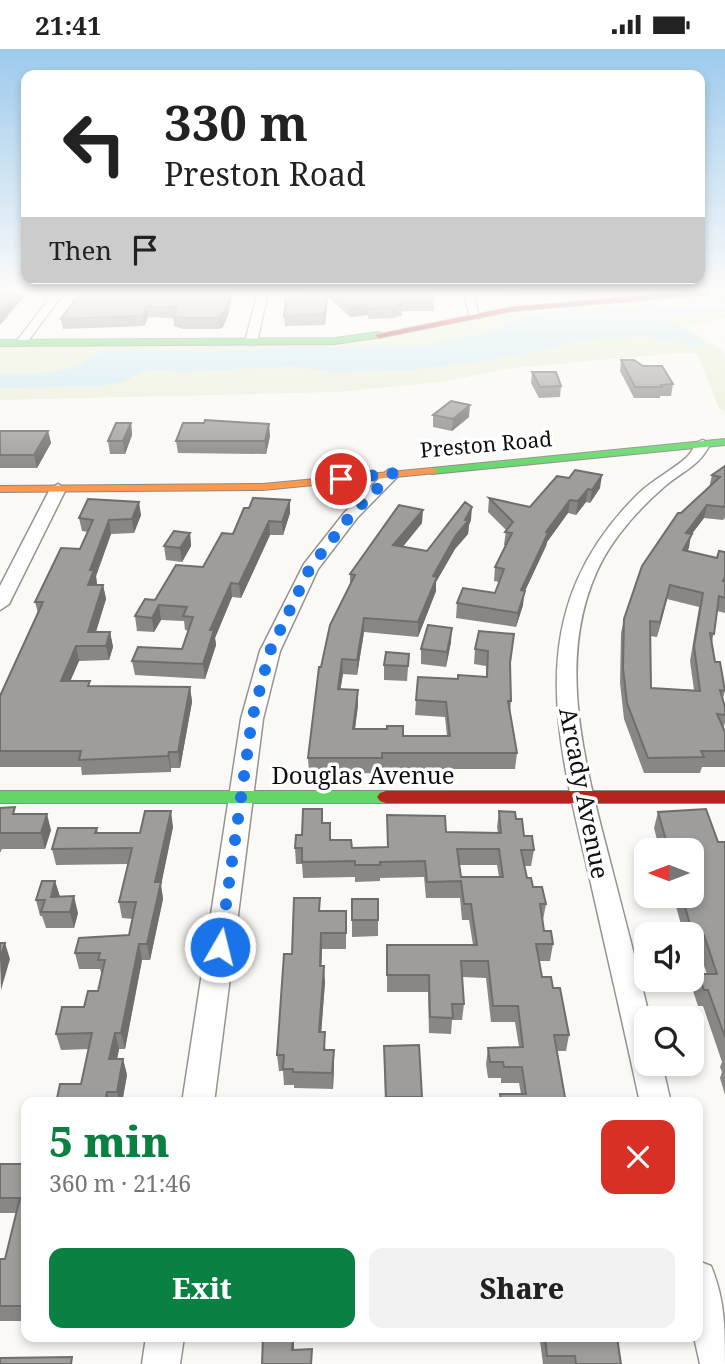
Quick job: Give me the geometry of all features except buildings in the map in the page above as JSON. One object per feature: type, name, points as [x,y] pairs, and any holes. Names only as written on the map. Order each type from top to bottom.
[{"type":"street","name":"Preston Road","points":[[0,489],[227,489],[725,442]]},
{"type":"street","name":"Arcady Avenue","points":[[634,1012],[582,797],[569,726],[565,686],[570,633],[580,592],[603,547],[623,519],[660,482],[699,456],[703,444]]},
{"type":"street","points":[[199,1097],[258,693],[279,627],[310,568],[331,539],[393,473]]},
{"type":"street","points":[[0,604],[58,489]]},
{"type":"street","name":"Douglas Avenue","points":[[0,796],[725,797]]},
{"type":"street","name":"Arcady Avenue","points":[[649,1076],[655,1097]]},
{"type":"street","points":[[703,1299],[719,1364]]},
{"type":"street","points":[[161,1364],[164,1342]]},
{"type":"green space","points":[[0,352],[723,352],[725,359],[725,412],[719,408],[697,354],[679,353],[513,368],[441,382],[335,392],[0,400]]},
{"type":"water","points":[[103,352],[530,352],[410,370],[331,372],[295,366],[181,372],[158,370],[142,372],[122,382],[99,386],[0,388],[0,375],[58,371],[80,365]]},
{"type":"traffic: fast","points":[[432,471],[725,442]]},
{"type":"traffic: fast","points":[[0,797],[386,797]]},
{"type":"traffic: slow","points":[[0,489],[263,487],[432,471]]},
{"type":"traffic: jam","points":[[386,797],[725,797]]},
{"type":"route","points":[[220,947],[252,719],[270,651],[279,627],[310,568],[351,515],[393,473],[341,479]]}]
